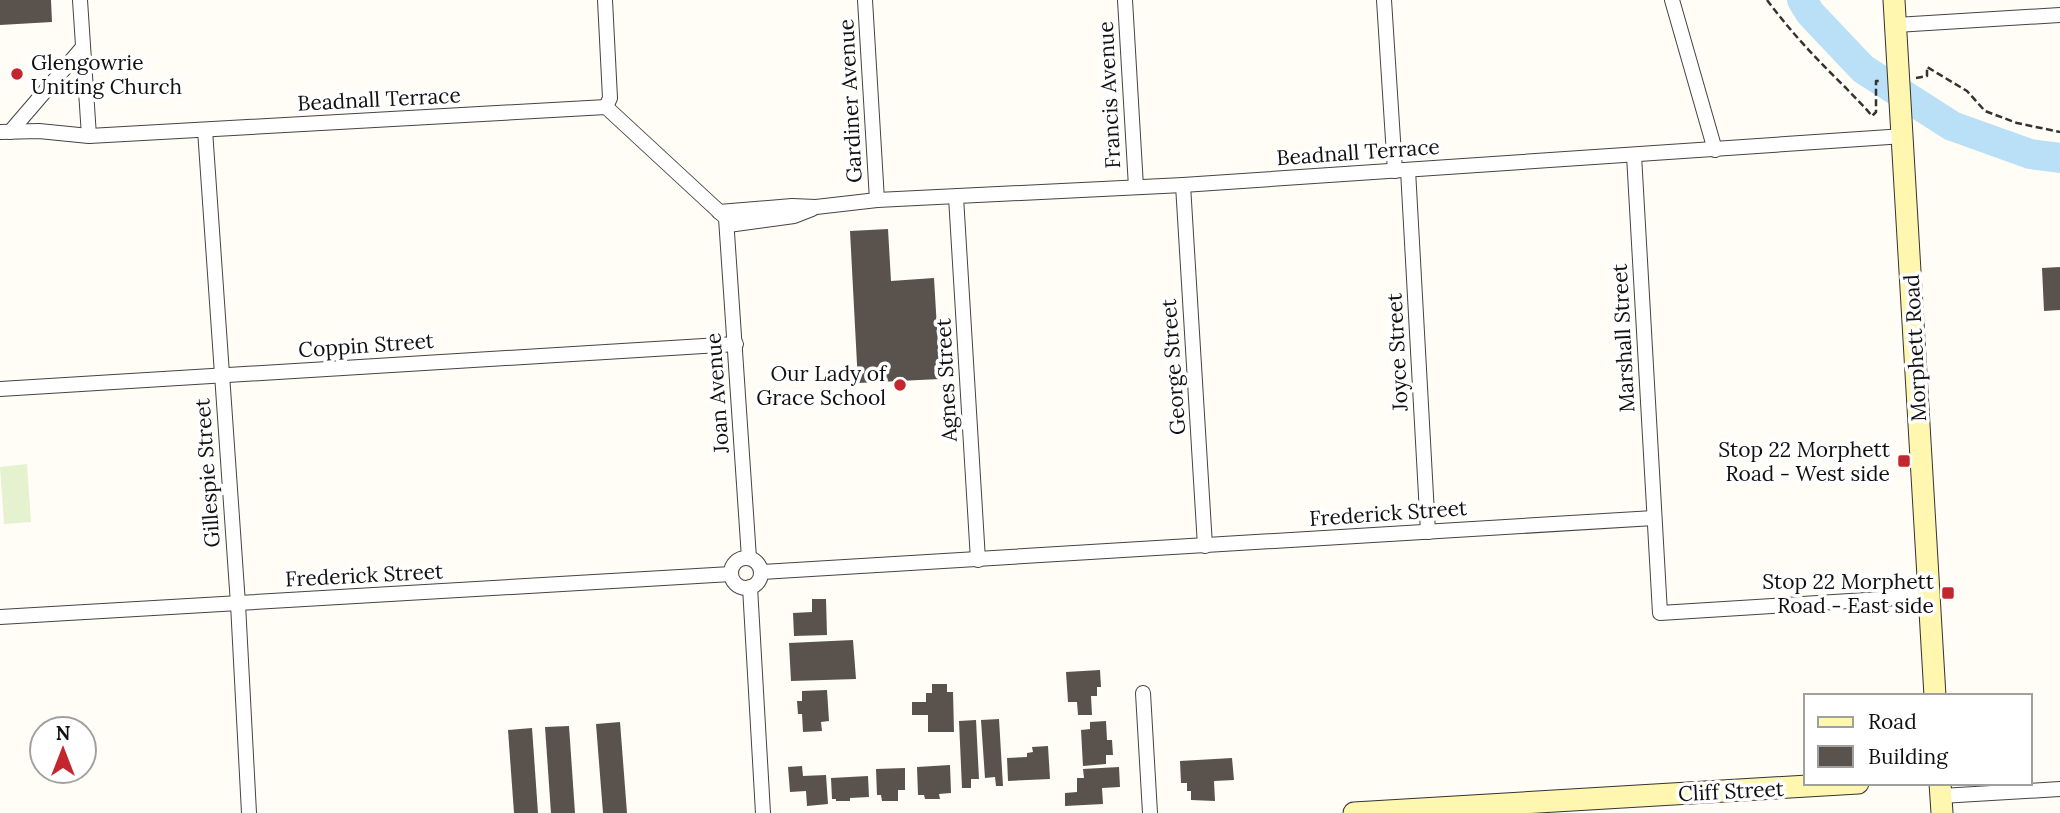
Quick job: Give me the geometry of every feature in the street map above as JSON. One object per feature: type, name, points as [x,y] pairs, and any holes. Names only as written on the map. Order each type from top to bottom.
[{"type":"main road","name":"Morphett Road","points":[[1894,0],[1935,694]]},
{"type":"main road","name":"Cliff Street","points":[[1354,813],[1823,785]]},
{"type":"street","points":[[80,0],[89,136]]},
{"type":"street","points":[[605,0],[610,98],[606,107],[726,218],[728,225]]},
{"type":"street","name":"Gardiner Avenue","points":[[865,0],[877,200]]},
{"type":"street","name":"Francis Avenue","points":[[1125,0],[1136,187]]},
{"type":"street","name":"Joyce Street","points":[[1384,0],[1401,170],[1428,532]]},
{"type":"street","points":[[1672,0],[1715,150]]},
{"type":"street","points":[[1896,25],[2060,15]]},
{"type":"street","points":[[5,132],[83,47]]},
{"type":"street","name":"Beadnall Terrace","points":[[5,132],[39,131],[89,136],[606,107]]},
{"type":"street","name":"Beadnall Terrace","points":[[719,212],[792,206],[816,207],[877,200],[1183,185],[1715,150],[1903,128]]},
{"type":"street","name":"Gillespie Street","points":[[205,130],[238,604],[249,813]]},
{"type":"street","name":"Marshall Street","points":[[1634,155],[1654,519]]},
{"type":"street","name":"George Street","points":[[1183,185],[1205,546]]},
{"type":"street","name":"Agnes Street","points":[[956,197],[978,560]]},
{"type":"street","name":"Beadnall Terrace","points":[[728,225],[794,216],[816,207]]},
{"type":"street","name":"Joan Avenue","points":[[728,225],[749,558]]},
{"type":"street","name":"Coppin Street","points":[[0,388],[736,344]]},
{"type":"street","points":[[1654,519],[1660,613],[1929,596]]},
{"type":"street","name":"Frederick Street","points":[[761,572],[1654,519]]},
{"type":"street","points":[[743,558],[749,558],[757,563],[761,572],[758,581],[750,587],[740,587],[731,574],[734,564],[743,558]]},
{"type":"street","name":"Frederick Street","points":[[0,617],[731,574]]},
{"type":"street","points":[[750,587],[764,813]]},
{"type":"street","points":[[1143,692],[1150,813]]},
{"type":"street","points":[[1941,798],[2060,789]]},
{"type":"path","points":[[1767,0],[1872,116],[1876,112],[1878,81]]},
{"type":"path","points":[[1927,76],[1927,67],[1967,91],[1985,111],[2017,123],[2060,132]]},
{"type":"green space","points":[[27,464],[31,522],[4,524],[0,467]]},
{"type":"building","points":[[0,0],[51,0],[52,22],[0,25]]},
{"type":"building","points":[[888,229],[891,281],[934,278],[940,379],[858,383],[850,231]]},
{"type":"building","points":[[2060,267],[2060,310],[2044,311],[2042,268]]},
{"type":"building","points":[[812,599],[826,599],[827,635],[794,636],[793,613],[812,612]]},
{"type":"building","points":[[853,640],[856,679],[791,681],[789,643]]},
{"type":"building","points":[[1100,670],[1101,687],[1097,687],[1097,696],[1091,696],[1092,715],[1078,715],[1077,702],[1068,702],[1066,672]]},
{"type":"building","points":[[932,684],[947,684],[947,692],[953,692],[954,732],[928,732],[928,715],[912,715],[912,702],[926,702],[926,693],[932,693]]},
{"type":"building","points":[[827,690],[829,721],[821,722],[822,731],[803,732],[802,714],[798,714],[797,701],[802,701],[802,691]]},
{"type":"building","points":[[999,719],[1003,786],[996,786],[995,777],[985,778],[981,720]]},
{"type":"building","points":[[976,720],[979,779],[971,779],[971,788],[962,788],[959,721]]},
{"type":"building","points":[[1106,721],[1107,740],[1112,740],[1113,755],[1106,755],[1106,764],[1083,766],[1081,730],[1090,729],[1090,722]]},
{"type":"building","points":[[620,722],[627,813],[603,813],[596,724]]},
{"type":"building","points":[[569,726],[575,813],[551,813],[545,727]]},
{"type":"building","points":[[532,728],[538,813],[514,813],[508,730]]},
{"type":"building","points":[[1048,746],[1050,779],[1008,781],[1007,758],[1027,757],[1027,753],[1033,752],[1032,747]]},
{"type":"building","points":[[1232,758],[1234,780],[1214,781],[1215,801],[1191,800],[1187,783],[1181,783],[1180,761]]},
{"type":"building","points":[[950,765],[951,793],[939,794],[940,799],[925,799],[924,795],[918,795],[917,767]]},
{"type":"building","points":[[802,766],[803,776],[826,775],[828,804],[807,806],[806,791],[790,792],[788,767]]},
{"type":"building","points":[[1119,767],[1120,787],[1102,788],[1103,804],[1065,806],[1065,793],[1077,792],[1077,778],[1084,778],[1083,769]]},
{"type":"building","points":[[905,768],[905,790],[898,790],[898,801],[882,801],[881,795],[877,795],[876,769]]},
{"type":"building","points":[[868,776],[869,797],[850,798],[850,801],[832,799],[831,778]]},
{"type":"waterway","points":[[1802,0],[1810,13],[1863,69],[1952,126],[2030,154],[2060,158]]},
{"type":"place","name":"Glengowrie Uniting Church","points":[[17,74]]},
{"type":"place","name":"Our Lady of Grace School","points":[[900,385]]},
{"type":"place","name":"Stop 22 Morphett Road - West side","points":[[1904,461]]},
{"type":"place","name":"Stop 22 Morphett Road - East side","points":[[1948,593]]}]
